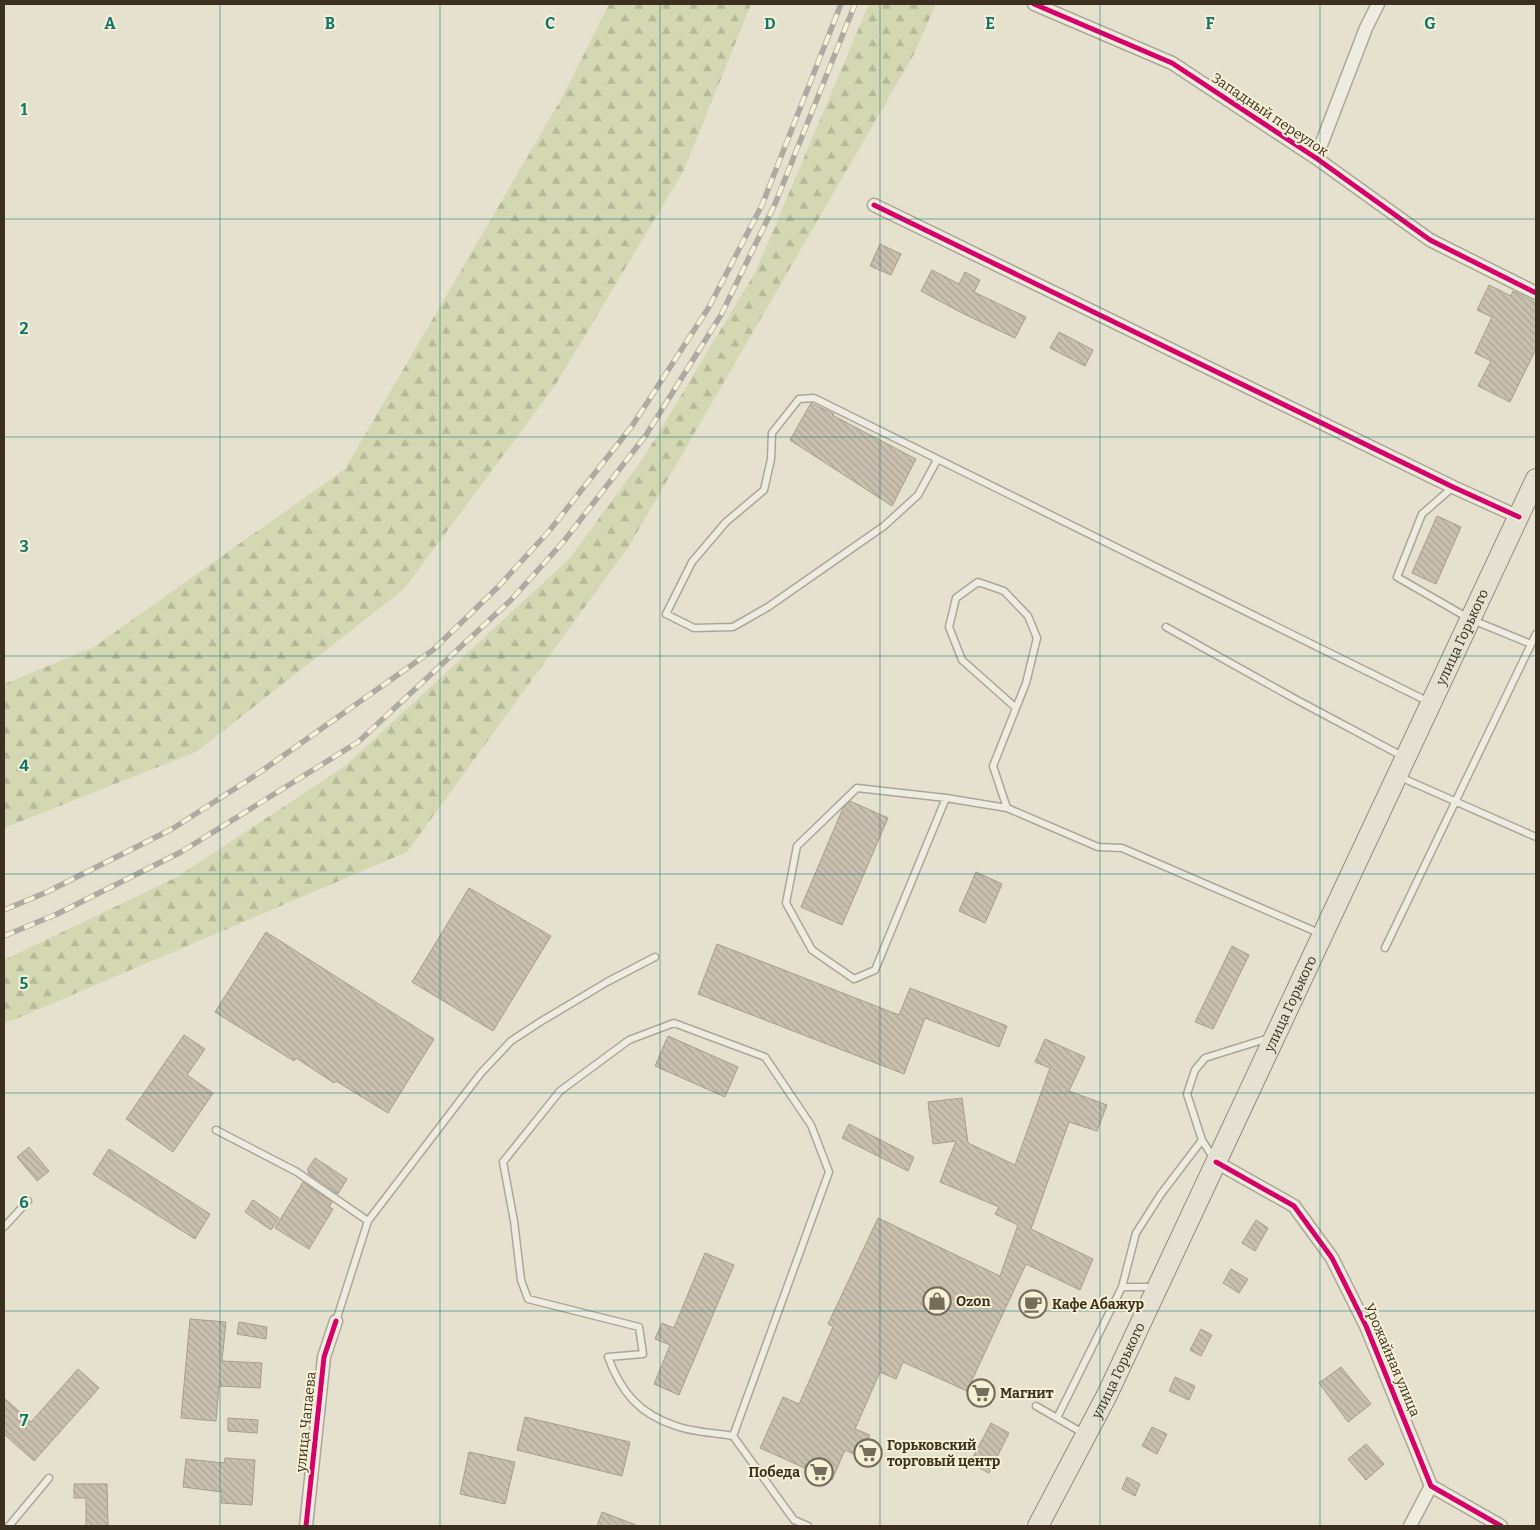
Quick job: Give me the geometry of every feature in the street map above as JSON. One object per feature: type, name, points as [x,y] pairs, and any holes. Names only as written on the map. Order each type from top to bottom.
[{"type":"main road","name":"улица Горького","points":[[1038,1526],[1107,1395],[1536,479]]},
{"type":"street","name":"Западный переулок","points":[[1034,4],[1172,63],[1316,158],[1430,240],[1536,293]]},
{"type":"street","name":"Западный переулок","points":[[1316,158],[1366,28],[1378,4]]},
{"type":"street","points":[[874,204],[1453,487],[1519,517]]},
{"type":"street","name":"Урожайная улица","points":[[1216,1162],[1294,1206],[1332,1258],[1366,1326],[1431,1486]]},
{"type":"street","name":"улица Чапаева","points":[[306,1526],[324,1357],[336,1321]]},
{"type":"street","points":[[1410,1526],[1431,1486],[1501,1526]]},
{"type":"lane","points":[[935,458],[936,462],[918,495],[884,526],[768,607],[733,627],[694,628],[666,614],[692,562],[726,522],[764,490],[771,459],[772,433],[800,399],[814,398],[1431,703]]},
{"type":"lane","points":[[1453,487],[1422,514],[1397,577],[1470,619],[1531,644]]},
{"type":"lane","points":[[1007,808],[994,766],[1026,683],[1037,638],[1028,616],[1004,591],[978,582],[956,598],[949,627],[962,660],[1016,708]]},
{"type":"lane","points":[[1166,627],[1297,700],[1456,802],[1536,837]]},
{"type":"lane","points":[[1385,948],[1536,634]]},
{"type":"lane","points":[[946,798],[875,970],[854,979],[812,950],[786,904],[797,846],[857,788],[946,798],[1007,808],[1098,847],[1122,848],[1323,934]]},
{"type":"lane","points":[[336,1321],[368,1221],[482,1073],[511,1041],[607,982],[655,957]]},
{"type":"lane","points":[[733,1436],[829,1172],[811,1125],[765,1056],[674,1023],[629,1040],[560,1091],[504,1162],[522,1280],[528,1299],[640,1327],[642,1354],[608,1357],[616,1378],[639,1408],[676,1426],[733,1436],[794,1520],[808,1526]]},
{"type":"lane","points":[[1216,1162],[1202,1140],[1187,1094],[1194,1070],[1205,1058],[1275,1036]]},
{"type":"lane","points":[[216,1130],[297,1172],[368,1221]]},
{"type":"lane","points":[[1057,1418],[1122,1287],[1136,1232],[1161,1194],[1202,1140]]},
{"type":"lane","points":[[4,1226],[28,1201]]},
{"type":"lane","points":[[1122,1287],[1158,1286]]},
{"type":"lane","points":[[1036,1406],[1086,1435]]},
{"type":"lane","points":[[9,1526],[49,1478]]},
{"type":"green space","points":[[609,4],[751,4],[684,170],[556,384],[404,589],[196,752],[4,828],[4,684],[94,647],[345,469],[563,96]]},
{"type":"green space","points":[[869,4],[936,4],[914,54],[629,546],[407,852],[4,1024],[4,960],[177,877],[345,766],[570,558],[644,457],[756,271]]},
{"type":"building","points":[[880,244],[901,254],[891,275],[870,266]]},
{"type":"building","points":[[932,270],[959,284],[965,272],[980,280],[974,292],[1026,317],[1015,338],[921,291]]},
{"type":"building","points":[[1489,285],[1511,296],[1513,291],[1536,303],[1536,349],[1510,402],[1478,386],[1491,361],[1475,353],[1492,317],[1477,310]]},
{"type":"building","points":[[1059,332],[1093,350],[1085,366],[1050,348]]},
{"type":"building","points":[[811,403],[916,459],[892,506],[790,440]]},
{"type":"building","points":[[1437,516],[1461,527],[1436,584],[1412,573]]},
{"type":"building","points":[[850,801],[888,818],[842,925],[801,907],[843,808]]},
{"type":"building","points":[[976,872],[1002,884],[985,923],[959,911]]},
{"type":"building","points":[[469,888],[551,936],[493,1031],[412,982]]},
{"type":"building","points":[[266,932],[434,1039],[388,1113],[336,1081],[334,1083],[296,1058],[294,1061],[215,1012]]},
{"type":"building","points":[[717,944],[899,1015],[910,988],[1007,1026],[999,1047],[925,1018],[904,1074],[698,994]]},
{"type":"building","points":[[1232,946],[1249,955],[1213,1029],[1195,1022]]},
{"type":"building","points":[[184,1035],[205,1049],[187,1075],[213,1093],[173,1152],[126,1119]]},
{"type":"building","points":[[668,1036],[738,1067],[725,1097],[655,1066]]},
{"type":"building","points":[[1045,1039],[1085,1057],[1069,1091],[1107,1105],[1097,1131],[1069,1122],[1031,1229],[1093,1259],[1080,1290],[1026,1264],[967,1391],[903,1362],[896,1379],[880,1372],[855,1429],[870,1435],[860,1457],[845,1450],[832,1480],[760,1448],[783,1397],[799,1404],[833,1327],[828,1324],[878,1218],[1000,1276],[1018,1225],[995,1214],[999,1207],[940,1182],[956,1141],[933,1144],[928,1102],[962,1098],[968,1143],[1015,1165],[1050,1068],[1035,1062]]},
{"type":"building","points":[[849,1124],[914,1157],[908,1171],[842,1138]]},
{"type":"building","points":[[29,1147],[49,1171],[37,1181],[17,1157]]},
{"type":"building","points":[[109,1149],[210,1214],[195,1239],[93,1174]]},
{"type":"building","points":[[315,1158],[347,1179],[338,1194],[308,1173],[309,1171],[307,1170]]},
{"type":"building","points":[[303,1182],[332,1202],[329,1207],[333,1209],[309,1249],[275,1228]]},
{"type":"building","points":[[253,1200],[279,1218],[271,1230],[245,1212]]},
{"type":"building","points":[[1256,1220],[1268,1228],[1255,1251],[1242,1243]]},
{"type":"building","points":[[705,1253],[734,1265],[679,1395],[654,1384],[670,1345],[655,1339],[662,1323],[674,1328]]},
{"type":"building","points":[[1231,1269],[1248,1279],[1239,1293],[1223,1283]]},
{"type":"building","points":[[190,1319],[226,1322],[222,1361],[262,1363],[260,1388],[219,1386],[216,1421],[181,1418]]},
{"type":"building","points":[[239,1322],[267,1327],[266,1339],[237,1334]]},
{"type":"building","points":[[1201,1329],[1212,1335],[1201,1356],[1190,1350]]},
{"type":"building","points":[[1341,1367],[1371,1404],[1348,1422],[1319,1383]]},
{"type":"building","points":[[78,1369],[99,1388],[34,1461],[4,1434],[4,1398],[31,1422]]},
{"type":"building","points":[[1175,1377],[1195,1386],[1189,1400],[1169,1391]]},
{"type":"building","points":[[525,1417],[630,1442],[622,1476],[517,1450]]},
{"type":"building","points":[[228,1418],[258,1420],[257,1433],[228,1431]]},
{"type":"building","points":[[991,1423],[1009,1433],[989,1473],[970,1463]]},
{"type":"building","points":[[1152,1427],[1167,1434],[1157,1454],[1142,1446]]},
{"type":"building","points":[[1366,1444],[1384,1464],[1366,1480],[1348,1459]]},
{"type":"building","points":[[469,1452],[515,1462],[505,1504],[460,1494]]},
{"type":"building","points":[[225,1458],[255,1460],[252,1505],[221,1503],[222,1492],[183,1487],[186,1459],[224,1463]]},
{"type":"building","points":[[1127,1477],[1140,1484],[1135,1496],[1122,1489]]},
{"type":"building","points":[[74,1484],[107,1484],[108,1526],[86,1526],[86,1498],[74,1498]]},
{"type":"building","points":[[602,1512],[636,1525],[636,1526],[597,1526]]},
{"type":"railway","points":[[4,910],[47,892],[172,829],[253,777],[433,650],[498,587],[550,530],[632,426],[709,307],[762,205],[841,4]]},
{"type":"railway","points":[[4,936],[57,914],[181,852],[358,742],[511,600],[564,541],[646,435],[721,315],[775,204],[855,4]]},
{"type":"cycle path","points":[[1034,4],[1172,63],[1316,158],[1430,240],[1536,293]]},
{"type":"cycle path","points":[[874,205],[1453,487],[1519,517]]},
{"type":"cycle path","points":[[1216,1162],[1294,1206],[1332,1258],[1366,1326],[1431,1486],[1501,1526]]},
{"type":"cycle path","points":[[306,1526],[324,1357],[336,1321]]},
{"type":"place","name":"Ozon","points":[[937,1301]]},
{"type":"place","name":"Кафе Абажур","points":[[1033,1304]]},
{"type":"place","name":"Магнит","points":[[981,1393]]},
{"type":"place","name":"Горьковский торговый центр","points":[[868,1453]]},
{"type":"place","name":"Победа","points":[[819,1472]]}]
